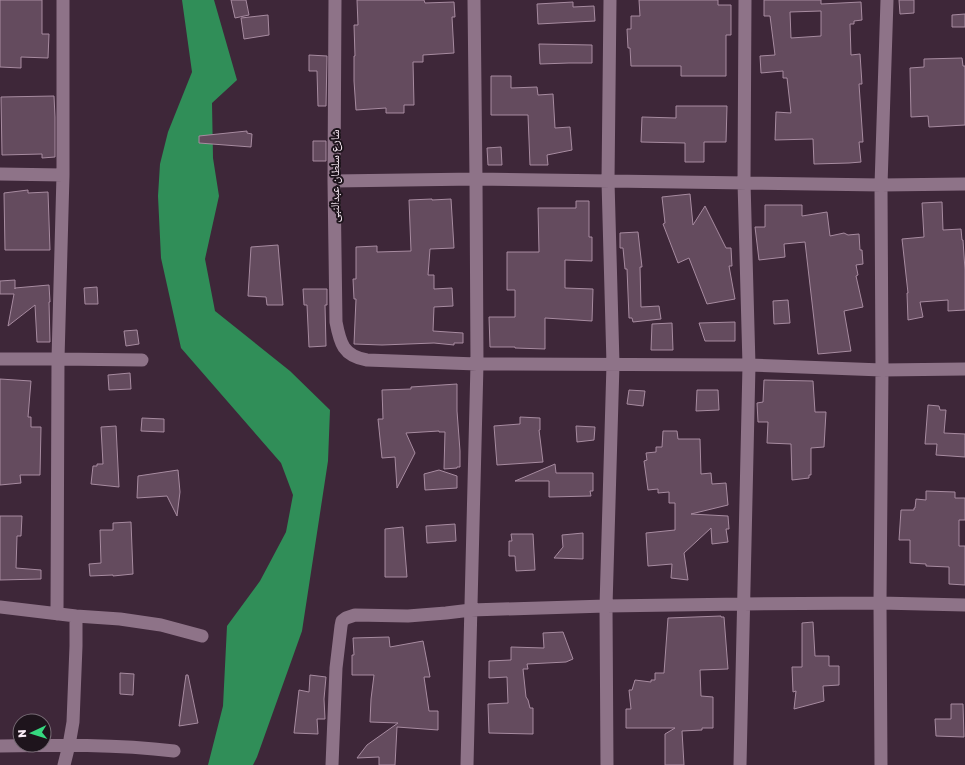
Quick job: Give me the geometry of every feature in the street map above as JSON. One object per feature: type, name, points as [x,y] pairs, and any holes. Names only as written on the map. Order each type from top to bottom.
[{"type":"street","points":[[57,614],[58,359],[63,175],[63,0]]},
{"type":"street","name":"شارع سلطان عبدالنبى","points":[[335,0],[334,181],[336,322],[339,337],[345,350],[360,359],[477,364]]},
{"type":"street","points":[[466,765],[477,364],[474,0]]},
{"type":"street","points":[[606,765],[606,606],[613,364],[608,182],[610,0]]},
{"type":"street","points":[[740,765],[749,365],[744,182],[745,0]]},
{"type":"street","points":[[880,765],[882,370],[881,185],[887,0]]},
{"type":"street","points":[[0,174],[63,175]]},
{"type":"street","points":[[334,181],[476,179],[881,185],[965,184]]},
{"type":"street","points":[[0,359],[142,360]]},
{"type":"street","points":[[477,364],[749,365],[882,370],[965,369]]},
{"type":"street","points":[[332,765],[336,668],[342,621],[355,615],[408,616],[471,610],[606,606],[880,603],[965,604]]},
{"type":"street","points":[[0,607],[134,621],[161,625],[202,636]]},
{"type":"street","points":[[64,765],[73,722],[76,616]]},
{"type":"street","points":[[0,746],[120,746],[174,751]]},
{"type":"shaded area","points":[[182,0],[214,0],[237,80],[212,103],[213,158],[219,196],[205,259],[215,311],[290,371],[330,410],[328,461],[302,631],[253,765],[208,765],[223,706],[227,626],[260,581],[286,532],[293,495],[281,463],[181,348],[161,258],[158,196],[160,164],[168,132],[192,72]]},
{"type":"building","points":[[0,0],[42,0],[42,34],[49,34],[48,58],[21,57],[21,68],[0,67]]},
{"type":"building","points":[[231,0],[246,0],[249,15],[235,18]]},
{"type":"building","points":[[357,0],[424,0],[425,3],[454,2],[455,17],[452,17],[454,53],[423,55],[423,62],[413,62],[414,105],[404,105],[404,113],[386,113],[386,108],[356,110],[354,81],[354,25],[358,25]]},
{"type":"building","points":[[639,0],[718,0],[718,5],[731,5],[731,35],[726,35],[726,76],[681,76],[681,66],[631,66],[627,29],[631,29],[631,16],[640,16]]},
{"type":"building","points":[[764,0],[821,0],[821,4],[861,2],[862,20],[854,21],[854,24],[850,24],[851,55],[860,54],[862,84],[859,84],[863,142],[859,142],[861,162],[814,164],[813,139],[775,140],[776,112],[791,113],[787,78],[783,78],[783,71],[761,73],[760,56],[775,55],[770,16],[764,16]],"holes":[[[821,11],[821,36],[791,38],[790,12]]]},
{"type":"building","points":[[899,0],[914,0],[914,13],[900,14]]},
{"type":"building","points":[[573,2],[573,7],[594,6],[595,21],[538,24],[537,4]]},
{"type":"building","points":[[965,14],[965,27],[952,27],[952,15]]},
{"type":"building","points":[[268,15],[269,35],[244,39],[241,18]]},
{"type":"building","points":[[539,44],[592,45],[592,63],[540,64]]},
{"type":"building","points":[[309,55],[327,56],[326,106],[318,106],[317,71],[309,71]]},
{"type":"building","points":[[962,58],[963,66],[965,66],[965,125],[929,127],[928,116],[911,117],[910,68],[924,67],[924,59]]},
{"type":"building","points":[[491,76],[511,76],[511,88],[537,87],[538,95],[553,94],[555,128],[570,127],[572,150],[547,155],[548,165],[530,165],[528,115],[491,115]]},
{"type":"building","points":[[54,96],[55,157],[42,158],[42,154],[2,155],[1,97]]},
{"type":"building","points":[[676,106],[727,106],[726,142],[704,142],[704,162],[685,162],[685,143],[641,142],[642,117],[676,118]]},
{"type":"building","points":[[247,131],[247,133],[252,134],[251,147],[199,143],[199,136]]},
{"type":"building","points":[[313,141],[326,141],[326,161],[313,161]]},
{"type":"building","points":[[501,147],[502,165],[488,165],[487,148]]},
{"type":"building","points":[[28,190],[28,193],[48,192],[50,250],[5,250],[4,193]]},
{"type":"building","points":[[690,194],[693,225],[705,206],[726,248],[731,248],[732,266],[729,266],[735,299],[707,304],[689,258],[678,263],[663,224],[665,223],[662,197]]},
{"type":"building","points":[[451,199],[454,248],[430,249],[428,275],[434,275],[434,289],[452,288],[453,306],[434,307],[433,331],[463,333],[463,343],[454,343],[454,345],[434,343],[382,345],[354,344],[356,299],[354,299],[353,279],[356,279],[356,247],[377,246],[377,252],[411,251],[409,200]]},
{"type":"building","points":[[576,201],[589,201],[589,237],[592,237],[592,261],[565,260],[565,288],[593,289],[592,321],[545,318],[545,349],[490,347],[489,317],[515,317],[515,290],[507,290],[507,252],[539,252],[538,208],[576,208]]},
{"type":"building","points":[[942,202],[943,230],[961,229],[965,270],[965,310],[948,311],[948,300],[920,302],[923,317],[908,320],[908,293],[902,239],[924,237],[922,203]]},
{"type":"building","points":[[765,205],[802,205],[802,216],[827,212],[830,236],[844,233],[848,235],[859,234],[863,264],[856,265],[858,275],[856,276],[863,307],[844,311],[851,351],[818,354],[805,242],[784,244],[785,257],[759,260],[755,227],[765,227]]},
{"type":"building","points":[[638,232],[642,267],[640,267],[641,307],[659,306],[661,319],[633,322],[632,318],[629,318],[627,269],[625,269],[623,248],[620,248],[620,233]]},
{"type":"building","points":[[278,245],[283,305],[267,305],[266,297],[248,296],[251,247]]},
{"type":"building","points":[[15,280],[15,288],[49,285],[50,342],[37,342],[35,305],[8,326],[14,294],[0,294],[0,281]]},
{"type":"building","points":[[97,287],[98,304],[85,304],[84,288]]},
{"type":"building","points":[[303,289],[327,289],[327,305],[325,305],[326,346],[309,347],[307,305],[304,305]]},
{"type":"building","points":[[788,300],[790,323],[774,324],[773,301]]},
{"type":"building","points":[[735,322],[735,341],[705,341],[699,323]]},
{"type":"building","points":[[672,323],[673,350],[651,350],[652,324]]},
{"type":"building","points":[[137,330],[139,344],[126,346],[124,331]]},
{"type":"building","points":[[130,373],[131,389],[109,390],[108,375]]},
{"type":"building","points":[[0,379],[31,381],[28,417],[31,417],[31,427],[41,427],[40,475],[20,475],[21,483],[0,485]]},
{"type":"building","points":[[764,380],[813,381],[815,412],[826,412],[824,447],[811,448],[811,475],[809,475],[809,478],[792,480],[791,444],[767,443],[768,422],[758,422],[757,403],[763,402]]},
{"type":"building","points":[[457,384],[460,467],[444,469],[445,432],[406,433],[415,453],[397,488],[395,457],[382,458],[378,419],[383,419],[382,390],[411,389],[411,387]]},
{"type":"building","points":[[629,390],[645,391],[643,406],[627,404]]},
{"type":"building","points":[[697,390],[718,390],[719,410],[696,411]]},
{"type":"building","points":[[928,405],[939,406],[940,410],[946,410],[944,433],[965,434],[965,457],[936,455],[937,444],[925,444]]},
{"type":"building","points":[[520,417],[540,418],[539,430],[543,462],[497,465],[494,426],[520,424]]},
{"type":"building","points":[[142,418],[164,419],[164,432],[141,431]]},
{"type":"building","points":[[116,426],[119,487],[91,484],[93,466],[103,464],[101,427]]},
{"type":"building","points":[[576,426],[595,427],[594,440],[577,442]]},
{"type":"building","points":[[663,431],[677,431],[678,439],[700,439],[701,474],[711,473],[712,484],[726,483],[728,505],[691,514],[728,516],[729,529],[726,529],[728,542],[712,544],[711,528],[684,553],[688,580],[671,578],[672,564],[648,566],[646,533],[675,530],[675,503],[669,503],[669,492],[658,493],[658,489],[648,490],[644,461],[647,460],[646,453],[656,452],[656,447],[662,447]]},
{"type":"building","points":[[555,464],[556,473],[593,473],[593,491],[590,491],[591,496],[549,497],[549,481],[515,481]]},
{"type":"building","points":[[178,470],[180,492],[177,516],[167,496],[137,498],[138,476]]},
{"type":"building","points":[[439,470],[457,476],[457,488],[425,490],[424,474]]},
{"type":"building","points":[[926,491],[955,492],[955,498],[965,498],[965,520],[959,520],[959,546],[965,546],[965,585],[949,584],[949,567],[926,566],[926,564],[910,563],[910,540],[899,540],[901,510],[914,510],[916,499],[926,500]]},
{"type":"building","points":[[0,516],[22,516],[21,536],[17,536],[16,568],[41,570],[41,579],[0,580]]},
{"type":"building","points":[[131,522],[133,574],[90,576],[89,564],[101,563],[100,530],[113,530],[113,523]]},
{"type":"building","points":[[455,524],[456,541],[427,543],[426,526]]},
{"type":"building","points":[[403,527],[407,577],[385,577],[385,529]]},
{"type":"building","points":[[583,533],[583,559],[554,558],[563,547],[562,535]]},
{"type":"building","points":[[511,534],[533,534],[535,570],[516,571],[515,556],[509,556],[509,541],[512,541]]},
{"type":"building","points":[[724,617],[728,669],[700,670],[701,696],[713,697],[713,728],[682,731],[684,765],[665,765],[665,734],[675,728],[626,728],[626,709],[631,709],[629,690],[632,690],[635,680],[651,682],[651,680],[655,680],[655,673],[664,673],[668,618]]},
{"type":"building","points":[[813,622],[815,656],[829,656],[829,666],[839,666],[839,685],[823,686],[824,701],[794,709],[796,691],[793,692],[792,667],[802,667],[802,623]]},
{"type":"building","points":[[563,632],[573,659],[566,662],[527,664],[528,669],[523,669],[526,697],[530,708],[533,708],[533,734],[489,733],[488,704],[508,703],[507,677],[489,678],[489,661],[511,660],[511,647],[544,648],[543,633]]},
{"type":"building","points":[[389,637],[390,647],[423,641],[430,677],[424,677],[429,711],[438,711],[438,730],[397,727],[395,765],[379,765],[379,757],[357,758],[367,745],[398,723],[370,722],[374,675],[352,675],[352,655],[354,655],[353,638]]},
{"type":"building","points":[[120,673],[134,674],[133,695],[120,694]]},
{"type":"building","points":[[186,675],[188,675],[198,723],[179,726]]},
{"type":"building","points":[[310,675],[326,677],[324,699],[325,719],[317,719],[318,734],[294,733],[299,690],[309,692]]},
{"type":"building","points":[[951,704],[963,704],[964,737],[936,736],[935,719],[951,719]]}]
